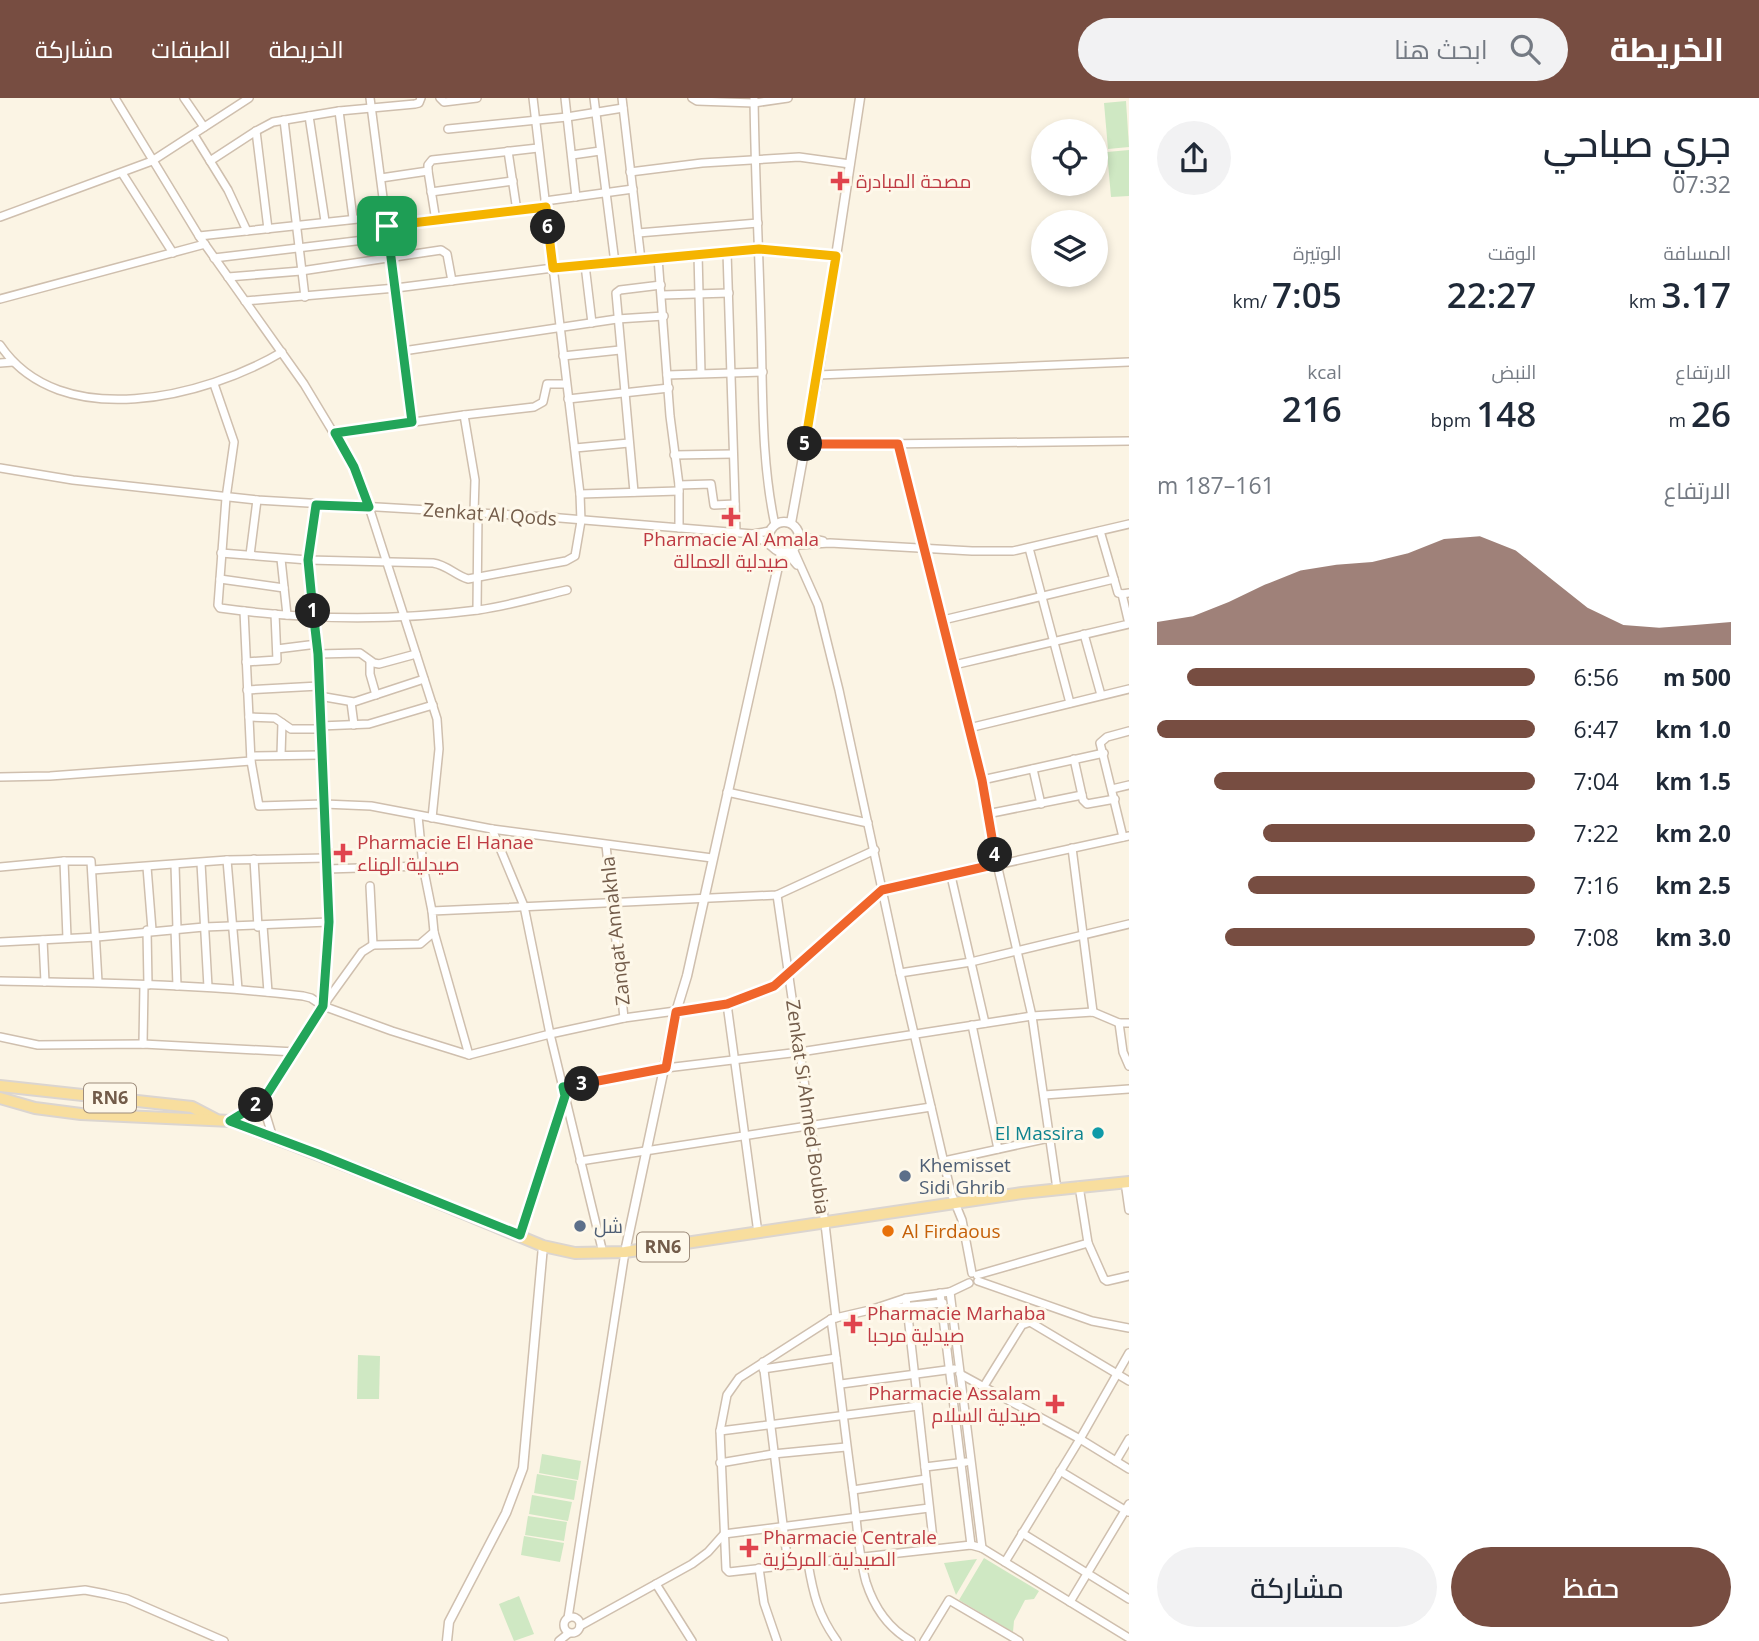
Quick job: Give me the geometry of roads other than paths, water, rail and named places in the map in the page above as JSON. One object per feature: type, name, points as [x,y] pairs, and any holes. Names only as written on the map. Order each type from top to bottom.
[{"type":"main road","name":"RN6","points":[[0,1086],[192,1107],[217,1120]]},
{"type":"main road","name":"RN6","points":[[0,1098],[35,1108],[81,1114],[230,1121],[543,1246],[575,1254],[625,1252],[954,1203],[1127,1182]]},
{"type":"street","points":[[115,98],[199,236],[282,352],[354,467],[433,705],[439,739],[432,818]]},
{"type":"street","points":[[184,98],[204,127]]},
{"type":"street","points":[[0,217],[152,161],[249,98]]},
{"type":"street","points":[[370,98],[412,422]]},
{"type":"street","points":[[210,161],[264,125],[339,111],[415,104],[419,103],[421,98]]},
{"type":"street","points":[[440,98],[444,102],[477,98]]},
{"type":"street","points":[[221,553],[281,559],[440,564],[468,579],[570,559],[576,551],[581,521],[580,494],[533,98]]},
{"type":"street","points":[[565,98],[576,197]]},
{"type":"street","points":[[594,98],[615,263]]},
{"type":"street","points":[[622,98],[641,260]]},
{"type":"street","points":[[692,98],[697,101],[788,98]]},
{"type":"street","points":[[788,522],[818,375],[860,98]]},
{"type":"street","points":[[754,101],[765,454],[772,528],[768,539],[784,549],[802,571],[818,605],[931,1107],[954,1203],[962,1220],[976,1277]]},
{"type":"street","points":[[448,128],[567,117],[623,108]]},
{"type":"street","points":[[339,111],[353,218]]},
{"type":"street","points":[[309,116],[325,221]]},
{"type":"street","points":[[284,120],[305,297]]},
{"type":"street","points":[[256,131],[268,229]]},
{"type":"street","points":[[194,135],[228,190],[247,231]]},
{"type":"street","points":[[436,221],[428,171],[432,160],[538,148]]},
{"type":"street","points":[[508,151],[517,211]]},
{"type":"street","points":[[572,155],[600,152]]},
{"type":"street","points":[[630,172],[702,163],[799,157],[850,164]]},
{"type":"street","points":[[381,178],[428,171]]},
{"type":"street","points":[[122,173],[173,253]]},
{"type":"street","points":[[431,192],[513,181]]},
{"type":"street","points":[[387,226],[517,211],[576,197],[633,189]]},
{"type":"street","points":[[199,236],[386,216]]},
{"type":"street","points":[[638,233],[758,223]]},
{"type":"street","points":[[214,258],[389,237]]},
{"type":"street","points":[[0,299],[205,244]]},
{"type":"street","points":[[245,301],[396,288],[553,268],[759,249],[836,256]]},
{"type":"street","points":[[228,277],[301,271],[443,250],[447,254],[452,281]]},
{"type":"street","points":[[727,252],[736,531]]},
{"type":"street","points":[[698,254],[701,373]]},
{"type":"street","points":[[658,258],[679,488],[679,528]]},
{"type":"street","points":[[585,265],[592,323]]},
{"type":"street","points":[[634,492],[616,293],[618,290],[661,285]]},
{"type":"street","points":[[662,295],[729,293]]},
{"type":"street","points":[[403,351],[617,319],[664,316]]},
{"type":"street","points":[[0,345],[13,362],[44,383],[110,399],[163,396],[214,384],[249,370],[282,352]]},
{"type":"street","points":[[563,356],[620,350]]},
{"type":"street","points":[[0,363],[13,362]]},
{"type":"street","points":[[818,375],[1129,362]]},
{"type":"street","points":[[667,375],[762,372]]},
{"type":"street","points":[[214,384],[233,436],[221,553],[219,607],[314,618],[403,616],[477,610],[567,590]]},
{"type":"street","points":[[335,433],[534,407],[543,402],[547,384],[566,384]]},
{"type":"street","points":[[568,399],[669,388]]},
{"type":"street","points":[[464,415],[475,480],[477,610]]},
{"type":"street","points":[[805,445],[1129,442]]},
{"type":"street","points":[[575,447],[629,443]]},
{"type":"street","points":[[898,444],[982,780],[997,864],[1031,1016],[1057,1189]]},
{"type":"street","points":[[674,455],[733,454]]},
{"type":"street","name":"Zenkat Al Qods","points":[[0,468],[73,480],[226,498],[753,534]]},
{"type":"street","points":[[580,494],[634,492],[711,484],[714,505],[735,504]]},
{"type":"street","points":[[250,555],[257,500]]},
{"type":"street","points":[[316,505],[308,560],[318,654],[329,922],[323,1006]]},
{"type":"street","points":[[753,534],[788,522]]},
{"type":"street","points":[[788,522],[797,528],[799,536]]},
{"type":"street","points":[[799,536],[830,542],[995,551],[1029,548],[1129,524]]},
{"type":"street","points":[[954,665],[1129,624],[1126,593],[1118,593],[1100,531]]},
{"type":"street","points":[[753,534],[784,549],[830,542]]},
{"type":"street","points":[[569,1633],[564,1628],[564,1622],[568,1618],[625,1252],[676,1012],[687,976],[776,577],[784,549],[799,536]]},
{"type":"street","points":[[1029,548],[1070,703]]},
{"type":"street","points":[[281,559],[287,615]]},
{"type":"street","points":[[220,579],[284,588]]},
{"type":"street","points":[[943,620],[1114,579]]},
{"type":"street","points":[[244,611],[251,759],[257,806],[371,806],[492,829],[712,858]]},
{"type":"street","points":[[246,662],[276,662],[275,614]]},
{"type":"street","points":[[1084,634],[1101,695]]},
{"type":"street","points":[[277,649],[317,644]]},
{"type":"street","points":[[318,654],[360,653],[379,664],[416,654]]},
{"type":"street","points":[[370,661],[370,674],[376,695]]},
{"type":"street","points":[[319,696],[351,702],[424,680]]},
{"type":"street","points":[[247,690],[319,686]]},
{"type":"street","points":[[969,728],[1129,689]]},
{"type":"street","points":[[351,702],[354,725]]},
{"type":"street","points":[[249,717],[275,718],[291,729],[320,728],[393,719],[433,705]]},
{"type":"street","points":[[281,755],[282,723]]},
{"type":"street","points":[[0,981],[208,987],[309,997],[323,1006],[456,1053],[470,1055],[624,1018],[727,1004],[774,986],[882,890],[1126,836],[1100,743],[1129,732]]},
{"type":"street","points":[[982,780],[1104,753]]},
{"type":"street","points":[[0,777],[50,776],[281,755],[321,755]]},
{"type":"street","points":[[1074,759],[1083,800],[1087,804],[1115,799]]},
{"type":"street","points":[[1033,769],[1041,804]]},
{"type":"street","points":[[1112,789],[1129,785]]},
{"type":"street","points":[[727,792],[868,823]]},
{"type":"street","points":[[987,814],[1082,795]]},
{"type":"street","points":[[418,816],[434,932],[470,1055]]},
{"type":"street","points":[[492,829],[524,906],[550,1034],[603,1253]]},
{"type":"street","name":"Zanqat Annakhla","points":[[606,845],[624,1018]]},
{"type":"street","points":[[1072,848],[1093,1012]]},
{"type":"street","points":[[432,911],[778,895],[875,849]]},
{"type":"street","points":[[92,870],[227,860],[326,858]]},
{"type":"street","points":[[254,859],[268,992]]},
{"type":"street","points":[[0,867],[89,860],[92,870],[99,982]]},
{"type":"street","points":[[227,860],[238,989]]},
{"type":"street","points":[[64,861],[67,938]]},
{"type":"street","points":[[201,863],[208,987]]},
{"type":"street","points":[[175,865],[177,986]]},
{"type":"street","points":[[327,869],[423,866]]},
{"type":"street","points":[[143,1044],[149,930],[147,867]]},
{"type":"street","points":[[951,876],[985,1023]]},
{"type":"street","points":[[370,886],[373,945]]},
{"type":"street","name":"Zenkat Si Ahmed Boubia","points":[[778,895],[825,1224],[836,1357],[861,1556],[866,1582],[877,1607],[890,1627],[911,1641]]},
{"type":"street","points":[[0,942],[97,937],[149,930],[329,922]]},
{"type":"street","points":[[900,973],[971,962],[1129,924]]},
{"type":"street","points":[[230,1121],[262,1102],[323,1006],[362,952],[373,945],[416,944],[434,932]]},
{"type":"street","points":[[43,940],[45,982]]},
{"type":"street","points":[[727,1004],[758,1233]]},
{"type":"street","points":[[563,1087],[666,1068],[800,1052],[1031,1016],[1093,1012],[1119,1023],[1129,1023]]},
{"type":"street","points":[[1119,1023],[1123,1052],[1129,1066]]},
{"type":"street","points":[[972,1025],[998,1149]]},
{"type":"street","points":[[0,1037],[38,1045],[143,1044],[295,1052]]},
{"type":"street","points":[[1044,1096],[1129,1089]]},
{"type":"street","points":[[520,1235],[565,1096]]},
{"type":"street","points":[[262,1102],[273,1138]]},
{"type":"street","points":[[580,1161],[931,1107]]},
{"type":"street","points":[[944,1161],[1049,1138]]},
{"type":"street","points":[[1127,1182],[1129,1210]]},
{"type":"street","points":[[1079,1186],[1088,1243],[1104,1279],[1107,1281],[1129,1276]]},
{"type":"street","points":[[976,1277],[1088,1243]]},
{"type":"street","points":[[447,1641],[449,1622],[506,1513],[523,1468],[543,1246]]},
{"type":"street","points":[[1129,1328],[1092,1321],[968,1276],[969,1283],[950,1292],[906,1298],[833,1319],[739,1378],[723,1406],[720,1431],[728,1571],[971,1545],[982,1548],[1129,1638]]},
{"type":"street","points":[[950,1292],[982,1548]]},
{"type":"street","points":[[940,1293],[971,1545]]},
{"type":"street","points":[[906,1298],[934,1548]]},
{"type":"street","points":[[870,1310],[951,1302]]},
{"type":"street","points":[[985,1386],[1020,1328],[1027,1322],[1033,1322],[1047,1330],[1129,1381]]},
{"type":"street","points":[[1005,1562],[1129,1353]]},
{"type":"street","points":[[763,1365],[836,1357]]},
{"type":"street","points":[[763,1365],[788,1565]]},
{"type":"street","points":[[841,1384],[949,1369],[960,1371],[1129,1469]]},
{"type":"street","points":[[720,1431],[918,1406]]},
{"type":"street","points":[[1116,1461],[1129,1439]]},
{"type":"street","points":[[720,1463],[773,1454],[846,1447]]},
{"type":"street","points":[[925,1467],[971,1461]]},
{"type":"street","points":[[1060,1471],[1128,1509],[1070,1602]]},
{"type":"street","points":[[853,1490],[926,1479]]},
{"type":"street","points":[[559,1641],[569,1633],[576,1632],[580,1626],[708,1552],[724,1534],[929,1508]]},
{"type":"street","points":[[1022,1533],[1129,1599]]},
{"type":"street","points":[[808,1563],[823,1622],[837,1641]]},
{"type":"street","points":[[759,1568],[764,1602],[777,1641]]},
{"type":"street","points":[[656,1584],[692,1641]]},
{"type":"street","points":[[0,1599],[85,1590],[127,1599],[224,1641]]},
{"type":"street","points":[[924,1641],[949,1600],[1019,1641]]},
{"type":"street","points":[[568,1618],[577,1619],[580,1626]]},
{"type":"place","name":"مصحة المبادرة","points":[[840,181]]},
{"type":"place","name":"Pharmacie Al Amala صيدلية العمالة","points":[[731,517]]},
{"type":"place","name":"Pharmacie El Hanae صيدلية الهناء","points":[[343,853]]},
{"type":"place","name":"El Massira","points":[[1098,1133]]},
{"type":"place","name":"Khemisset Sidi Ghrib","points":[[905,1176]]},
{"type":"place","name":"شل","points":[[580,1226]]},
{"type":"place","name":"Al Firdaous","points":[[888,1231]]},
{"type":"place","name":"Pharmacie Marhaba صيدلية مرحبا","points":[[853,1324]]},
{"type":"place","name":"Pharmacie Assalam صيدلية السلام","points":[[1055,1404]]},
{"type":"place","name":"Pharmacie Centrale الصيدلية المركزية","points":[[749,1548]]}]
